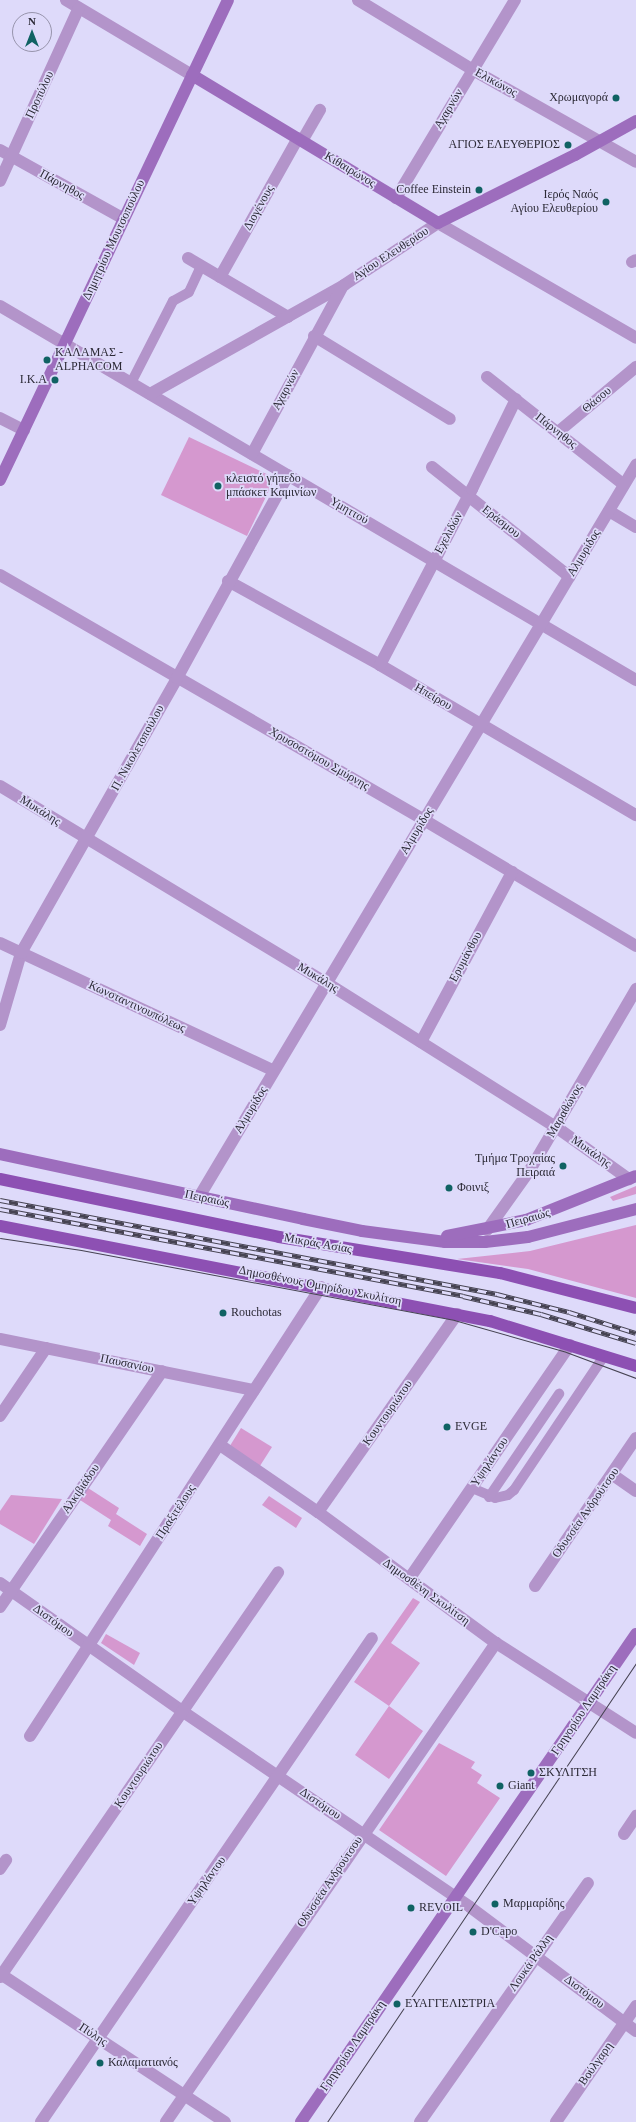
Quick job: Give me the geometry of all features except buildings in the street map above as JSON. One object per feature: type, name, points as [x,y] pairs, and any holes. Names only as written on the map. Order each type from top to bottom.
[{"type":"main road","name":"Δημητρίου Μουτσοπούλου","points":[[0,480],[228,0]]},
{"type":"main road","name":"Κιθαιρώνος","points":[[192,75],[438,223]]},
{"type":"main road","name":"Αγίου Ελευθερίου","points":[[438,223],[599,141],[636,120]]},
{"type":"main road","name":"Πειραιώς","points":[[0,1154],[362,1231],[468,1243],[506,1240],[556,1231],[636,1209]]},
{"type":"main road","name":"Πειραιώς","points":[[414,1238],[445,1237],[488,1230],[554,1211],[633,1178]]},
{"type":"main road","name":"Μικράς Ασίας","points":[[0,1179],[334,1247],[500,1273],[636,1308]]},
{"type":"main road","name":"Δημοσθένους Ομηρίδου Σκυλίτση","points":[[0,1226],[497,1322],[636,1366]]},
{"type":"main road","name":"Γρηγορίου Λαμπράκη","points":[[301,2122],[636,1634]]},
{"type":"street","name":"Κιθαιρώνος","points":[[66,0],[192,75]]},
{"type":"street","name":"Ελικώνος","points":[[358,0],[473,70],[636,162]]},
{"type":"street","name":"Αχαρνών","points":[[396,198],[515,0]]},
{"type":"street","name":"Προπύλου","points":[[0,181],[79,8]]},
{"type":"street","name":"Διογένους","points":[[220,277],[300,140],[320,110]]},
{"type":"street","name":"Πάρνηθος","points":[[0,150],[124,219]]},
{"type":"street","name":"Κιθαιρώνος","points":[[438,223],[636,338]]},
{"type":"street","name":"Αγίου Ελευθερίου","points":[[150,394],[344,285],[438,223]]},
{"type":"street","points":[[188,258],[288,317]]},
{"type":"street","name":"Αχαρνών","points":[[252,454],[314,336],[344,285]]},
{"type":"street","name":"Υμηττού","points":[[0,306],[636,680]]},
{"type":"street","points":[[314,336],[450,419]]},
{"type":"street","name":"Θάσου","points":[[558,432],[636,367]]},
{"type":"street","name":"Πάρνηθος","points":[[488,377],[624,485]]},
{"type":"street","name":"Εχελιδών","points":[[380,666],[468,496],[516,399]]},
{"type":"street","points":[[0,418],[24,430]]},
{"type":"street","name":"Αλμυρίδος","points":[[199,1197],[636,465]]},
{"type":"street","name":"Εράσμου","points":[[432,467],[570,576]]},
{"type":"street","name":"Π. Νικολετοπούλου","points":[[0,1025],[20,953],[177,678],[228,581],[288,475]]},
{"type":"street","points":[[609,511],[636,527]]},
{"type":"street","name":"Χρυσοστόμου Σμύρνης","points":[[0,575],[424,820],[636,946]]},
{"type":"street","name":"Ηπείρου","points":[[228,581],[380,666],[636,815]]},
{"type":"street","name":"Μυκάλης","points":[[0,786],[327,983],[633,1178]]},
{"type":"street","name":"Ερυμάνθου","points":[[421,1042],[512,872]]},
{"type":"street","name":"Κωνσταντινουπόλεως","points":[[0,944],[274,1072]]},
{"type":"street","name":"Μαραθώνος","points":[[488,1230],[556,1128],[636,989]]},
{"type":"street","name":"Πραξιτέλους","points":[[30,1736],[220,1445],[320,1287]]},
{"type":"street","name":"Κουντουριώτου","points":[[318,1512],[457,1314]]},
{"type":"street","name":"Παυσανίου","points":[[0,1339],[254,1390]]},
{"type":"street","name":"Υψηλάντου","points":[[409,1579],[570,1345]]},
{"type":"street","points":[[0,1416],[46,1348]]},
{"type":"street","name":"Αλκιβιάδου","points":[[0,1607],[162,1371]]},
{"type":"street","name":"Οδυσσέα Ανδρούτσου","points":[[535,1586],[613,1475],[636,1438]]},
{"type":"street","name":"Δημοσθένη Σκυλίτση","points":[[220,1445],[318,1512],[496,1643],[636,1733]]},
{"type":"street","points":[[613,1475],[636,1491]]},
{"type":"street","name":"Κουντουριώτου","points":[[1,1976],[278,1572]]},
{"type":"street","name":"Διστόμου","points":[[0,1583],[182,1711],[455,1897],[636,2031]]},
{"type":"street","name":"Υψηλάντου","points":[[41,2122],[279,1777],[372,1638]]},
{"type":"street","name":"Οδυσσέα Ανδρούτσου","points":[[166,2122],[496,1643]]},
{"type":"street","points":[[624,1834],[636,1816]]},
{"type":"street","name":"Λουκά Ράλλη","points":[[420,2122],[588,1883]]},
{"type":"street","name":"Πύλης","points":[[1,1976],[225,2122]]},
{"type":"street","name":"Βούλγαρη","points":[[556,2122],[636,2006]]},
{"type":"lane","points":[[130,383],[173,301],[189,292],[201,266]]},
{"type":"lane","points":[[472,1488],[489,1497],[502,1498],[514,1490],[604,1356]]},
{"type":"lane","points":[[489,1497],[559,1394]]},
{"type":"shaded area","name":"κλειστό γήπεδο μπάσκετ Καμινίων","points":[[189,437],[275,478],[247,536],[161,495]]},
{"type":"shaded area","points":[[636,1186],[636,1194],[613,1201],[610,1197]]},
{"type":"shaded area","points":[[636,1225],[636,1298],[528,1269],[457,1259],[530,1251]]},
{"type":"shaded area","points":[[241,1428],[272,1447],[258,1469],[228,1449]]},
{"type":"shaded area","points":[[88,1488],[119,1508],[116,1514],[147,1534],[140,1546],[108,1526],[111,1520],[80,1500]]},
{"type":"shaded area","points":[[11,1495],[62,1499],[34,1544],[0,1524],[0,1511]]},
{"type":"shaded area","points":[[269,1496],[302,1518],[296,1528],[262,1505]]},
{"type":"shaded area","points":[[413,1598],[420,1602],[391,1643],[420,1663],[389,1706],[354,1682]]},
{"type":"shaded area","points":[[106,1634],[140,1653],[134,1665],[101,1643]]},
{"type":"shaded area","points":[[389,1706],[423,1731],[389,1779],[355,1755]]},
{"type":"shaded area","points":[[439,1743],[475,1762],[471,1768],[482,1775],[477,1783],[500,1798],[446,1876],[379,1830]]},
{"type":"tram line","points":[[0,1238],[81,1250],[454,1320],[566,1352],[636,1378]]},
{"type":"tram line","points":[[327,2122],[636,1663]]},
{"type":"railway","points":[[0,1200],[497,1294],[569,1312],[636,1333]]},
{"type":"railway","points":[[0,1209],[463,1296],[541,1314],[636,1343]]},
{"type":"place","name":"Χρωμαγορά","points":[[616,98]]},
{"type":"place","name":"ΑΓΙΟΣ ΕΛΕΥΘΕΡΙΟΣ","points":[[568,145]]},
{"type":"place","name":"Coffee Einstein","points":[[479,190]]},
{"type":"place","name":"Ιερός Ναός Αγίου Ελευθερίου","points":[[606,202]]},
{"type":"place","name":"ΚΑΛΑΜΑΣ - ALPHACOM","points":[[47,360]]},
{"type":"place","name":"Ι.Κ.Α","points":[[55,380]]},
{"type":"place","name":"κλειστό γήπεδο μπάσκετ Καμινίων","points":[[218,486]]},
{"type":"place","name":"Τμήμα Τροχαίας Πειραιά","points":[[563,1166]]},
{"type":"place","name":"Φοινιξ","points":[[449,1188]]},
{"type":"place","name":"Rouchotas","points":[[223,1313]]},
{"type":"place","name":"EVGE","points":[[447,1427]]},
{"type":"place","name":"ΣΚΥΛΙΤΣΗ","points":[[531,1773]]},
{"type":"place","name":"Giant","points":[[500,1786]]},
{"type":"place","name":"Μαρμαρίδης","points":[[495,1904]]},
{"type":"place","name":"REVOIL","points":[[411,1908]]},
{"type":"place","name":"D'Capo","points":[[473,1932]]},
{"type":"place","name":"ΕΥΑΓΓΕΛΙΣΤΡΙΑ","points":[[397,2004]]},
{"type":"place","name":"Καλαματιανός","points":[[100,2063]]}]
